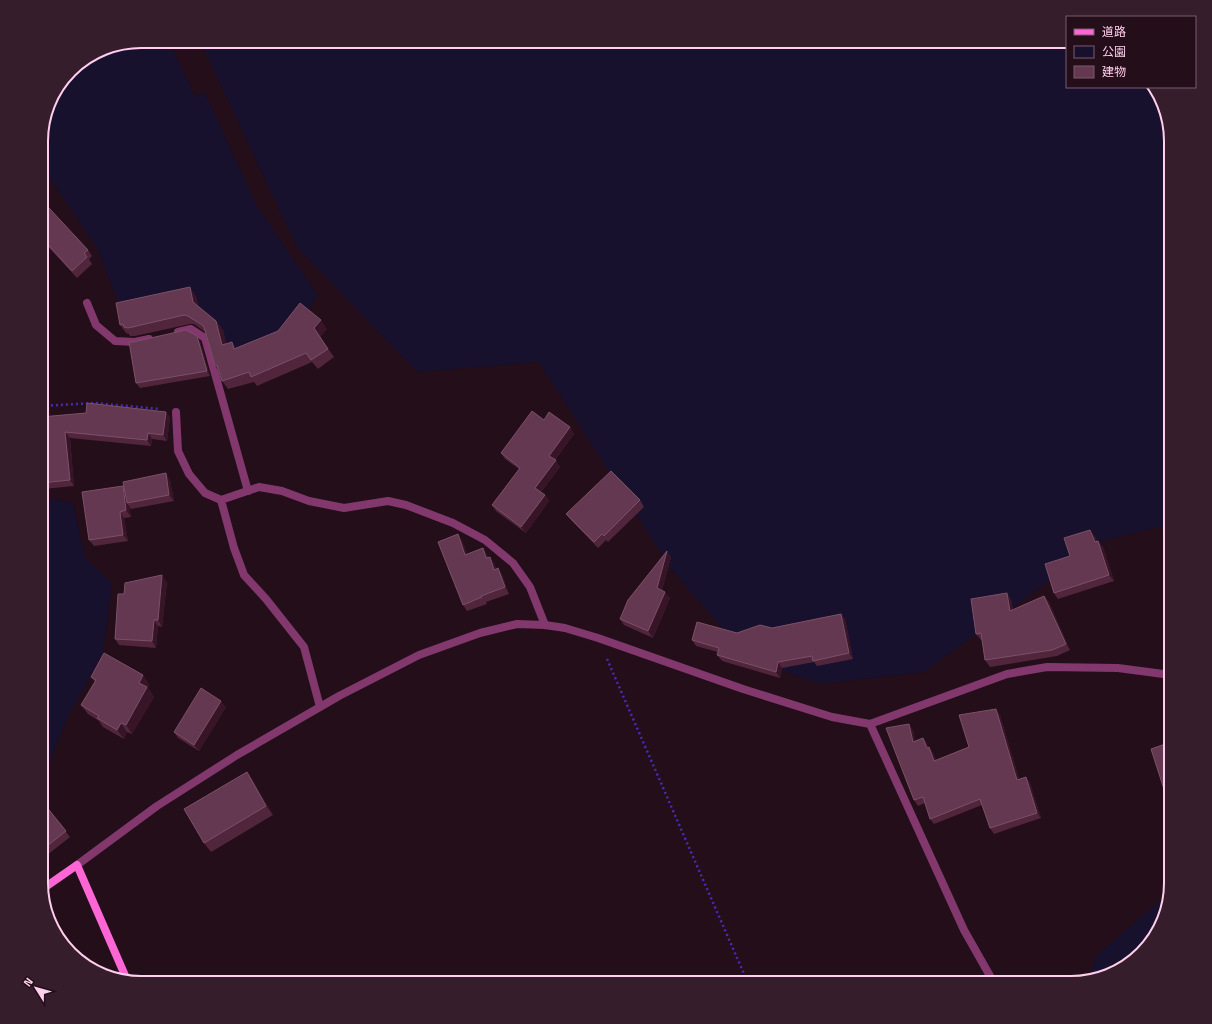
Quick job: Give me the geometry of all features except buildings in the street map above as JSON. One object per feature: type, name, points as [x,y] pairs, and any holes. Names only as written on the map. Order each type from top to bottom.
[{"type":"street","points":[[87,302],[96,326],[115,341],[134,342],[159,337]]},
{"type":"street","points":[[172,334],[191,329],[206,338],[248,491]]},
{"type":"street","points":[[176,412],[178,451],[189,474],[205,493],[221,500],[259,487],[282,491],[309,501],[344,508],[388,501],[406,505],[453,523],[485,540],[513,563],[530,587],[545,625]]},
{"type":"street","points":[[221,500],[234,548],[244,575],[266,599],[304,647],[320,707]]},
{"type":"street","points":[[48,885],[164,802],[237,754],[320,707],[419,655],[480,632],[517,624],[545,625],[564,628],[598,638],[743,689],[832,717],[870,724],[1007,674],[1047,667],[1118,668],[1164,674]]},
{"type":"street","points":[[870,724],[964,930],[990,976]]},
{"type":"street","points":[[77,865],[124,974]]},
{"type":"path","points":[[48,406],[95,403],[153,408],[176,412]]},
{"type":"path","points":[[598,638],[745,976]]},
{"type":"green space","points":[[141,48],[172,48],[195,96],[205,93],[258,208],[318,295],[307,312],[327,329],[301,360],[304,365],[257,386],[255,381],[228,389],[212,333],[195,321],[127,334],[122,312],[97,248],[49,177],[48,135],[51,117],[55,105],[64,89],[75,75],[94,60],[111,53]]},
{"type":"green space","points":[[203,48],[1066,48],[1066,88],[1147,88],[1159,111],[1162,123],[1164,141],[1164,529],[1159,527],[1094,543],[1041,587],[924,672],[821,684],[750,660],[672,570],[539,362],[417,372],[297,247]]},
{"type":"green space","points":[[48,498],[73,503],[85,558],[112,583],[103,653],[68,716],[48,766]]},
{"type":"green space","points":[[1162,899],[1157,919],[1148,935],[1128,957],[1101,971],[1090,974],[1097,955]]}]
